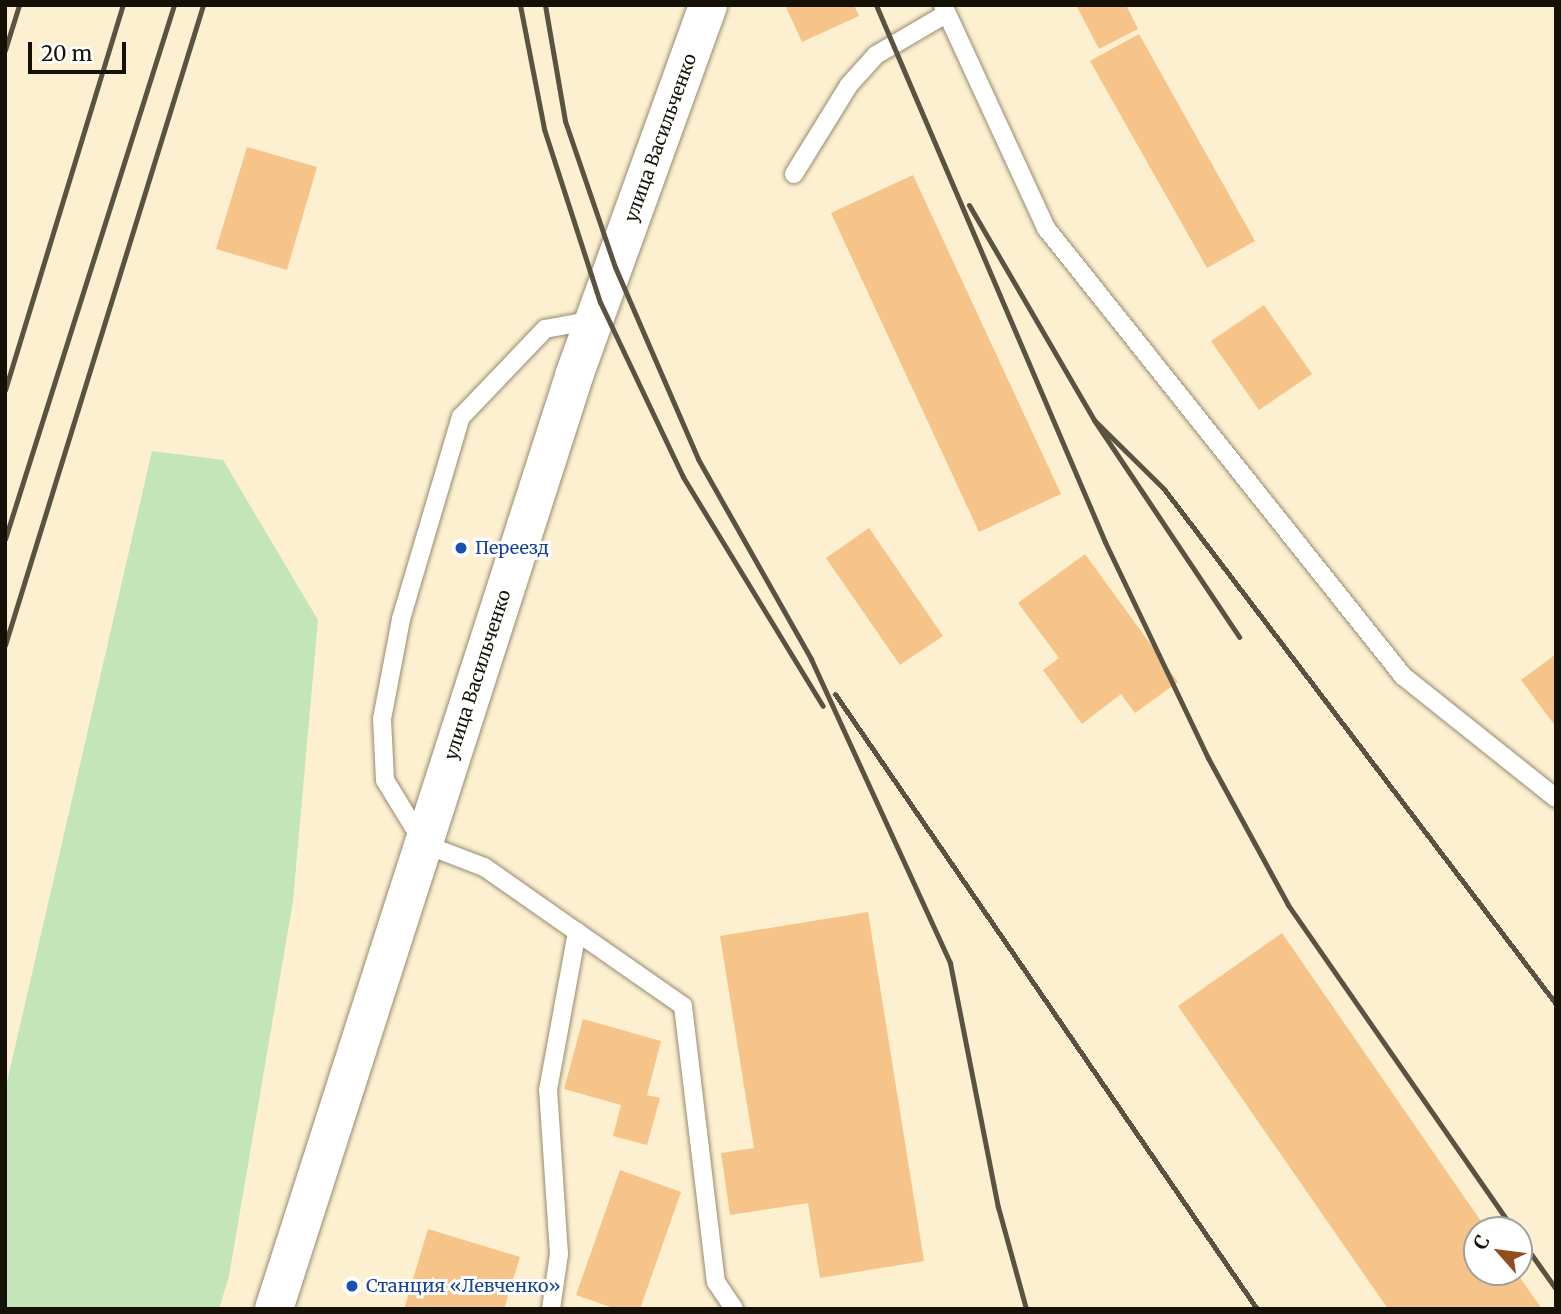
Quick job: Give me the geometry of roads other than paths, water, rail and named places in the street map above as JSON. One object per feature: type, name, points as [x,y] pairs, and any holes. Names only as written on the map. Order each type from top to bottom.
[{"type":"main road","name":"улица Васильченко","points":[[274,1309],[594,320],[708,5]]},
{"type":"lane","points":[[794,174],[849,85],[876,54],[945,9],[1046,228],[1403,676],[1556,798]]},
{"type":"lane","points":[[594,320],[545,329],[461,417],[401,619],[382,719],[385,780],[424,844],[484,867],[683,1006],[716,1282],[734,1309]]},
{"type":"lane","points":[[551,1309],[558,1254],[548,1090],[577,932]]},
{"type":"railway","points":[[5,50],[19,5]]},
{"type":"railway","points":[[5,390],[123,5]]},
{"type":"railway","points":[[5,539],[174,5]]},
{"type":"railway","points":[[5,645],[203,5]]},
{"type":"railway","points":[[520,5],[544,129],[600,302],[683,477],[823,706]]},
{"type":"railway","points":[[545,5],[565,121],[615,267],[698,459],[811,659],[950,963],[998,1207],[1026,1309]]},
{"type":"railway","points":[[876,5],[1105,542],[1208,758],[1288,905],[1504,1216]]},
{"type":"railway","points":[[969,205],[1094,420],[1239,637]]},
{"type":"railway","points":[[1094,420],[1164,489],[1556,1004]]},
{"type":"railway","points":[[835,694],[1257,1309]]},
{"type":"railway","points":[[1533,1257],[1556,1289]]},
{"type":"place","name":"Переезд","points":[[461,548]]},
{"type":"place","name":"Станция «Левченко»","points":[[352,1286]]}]
